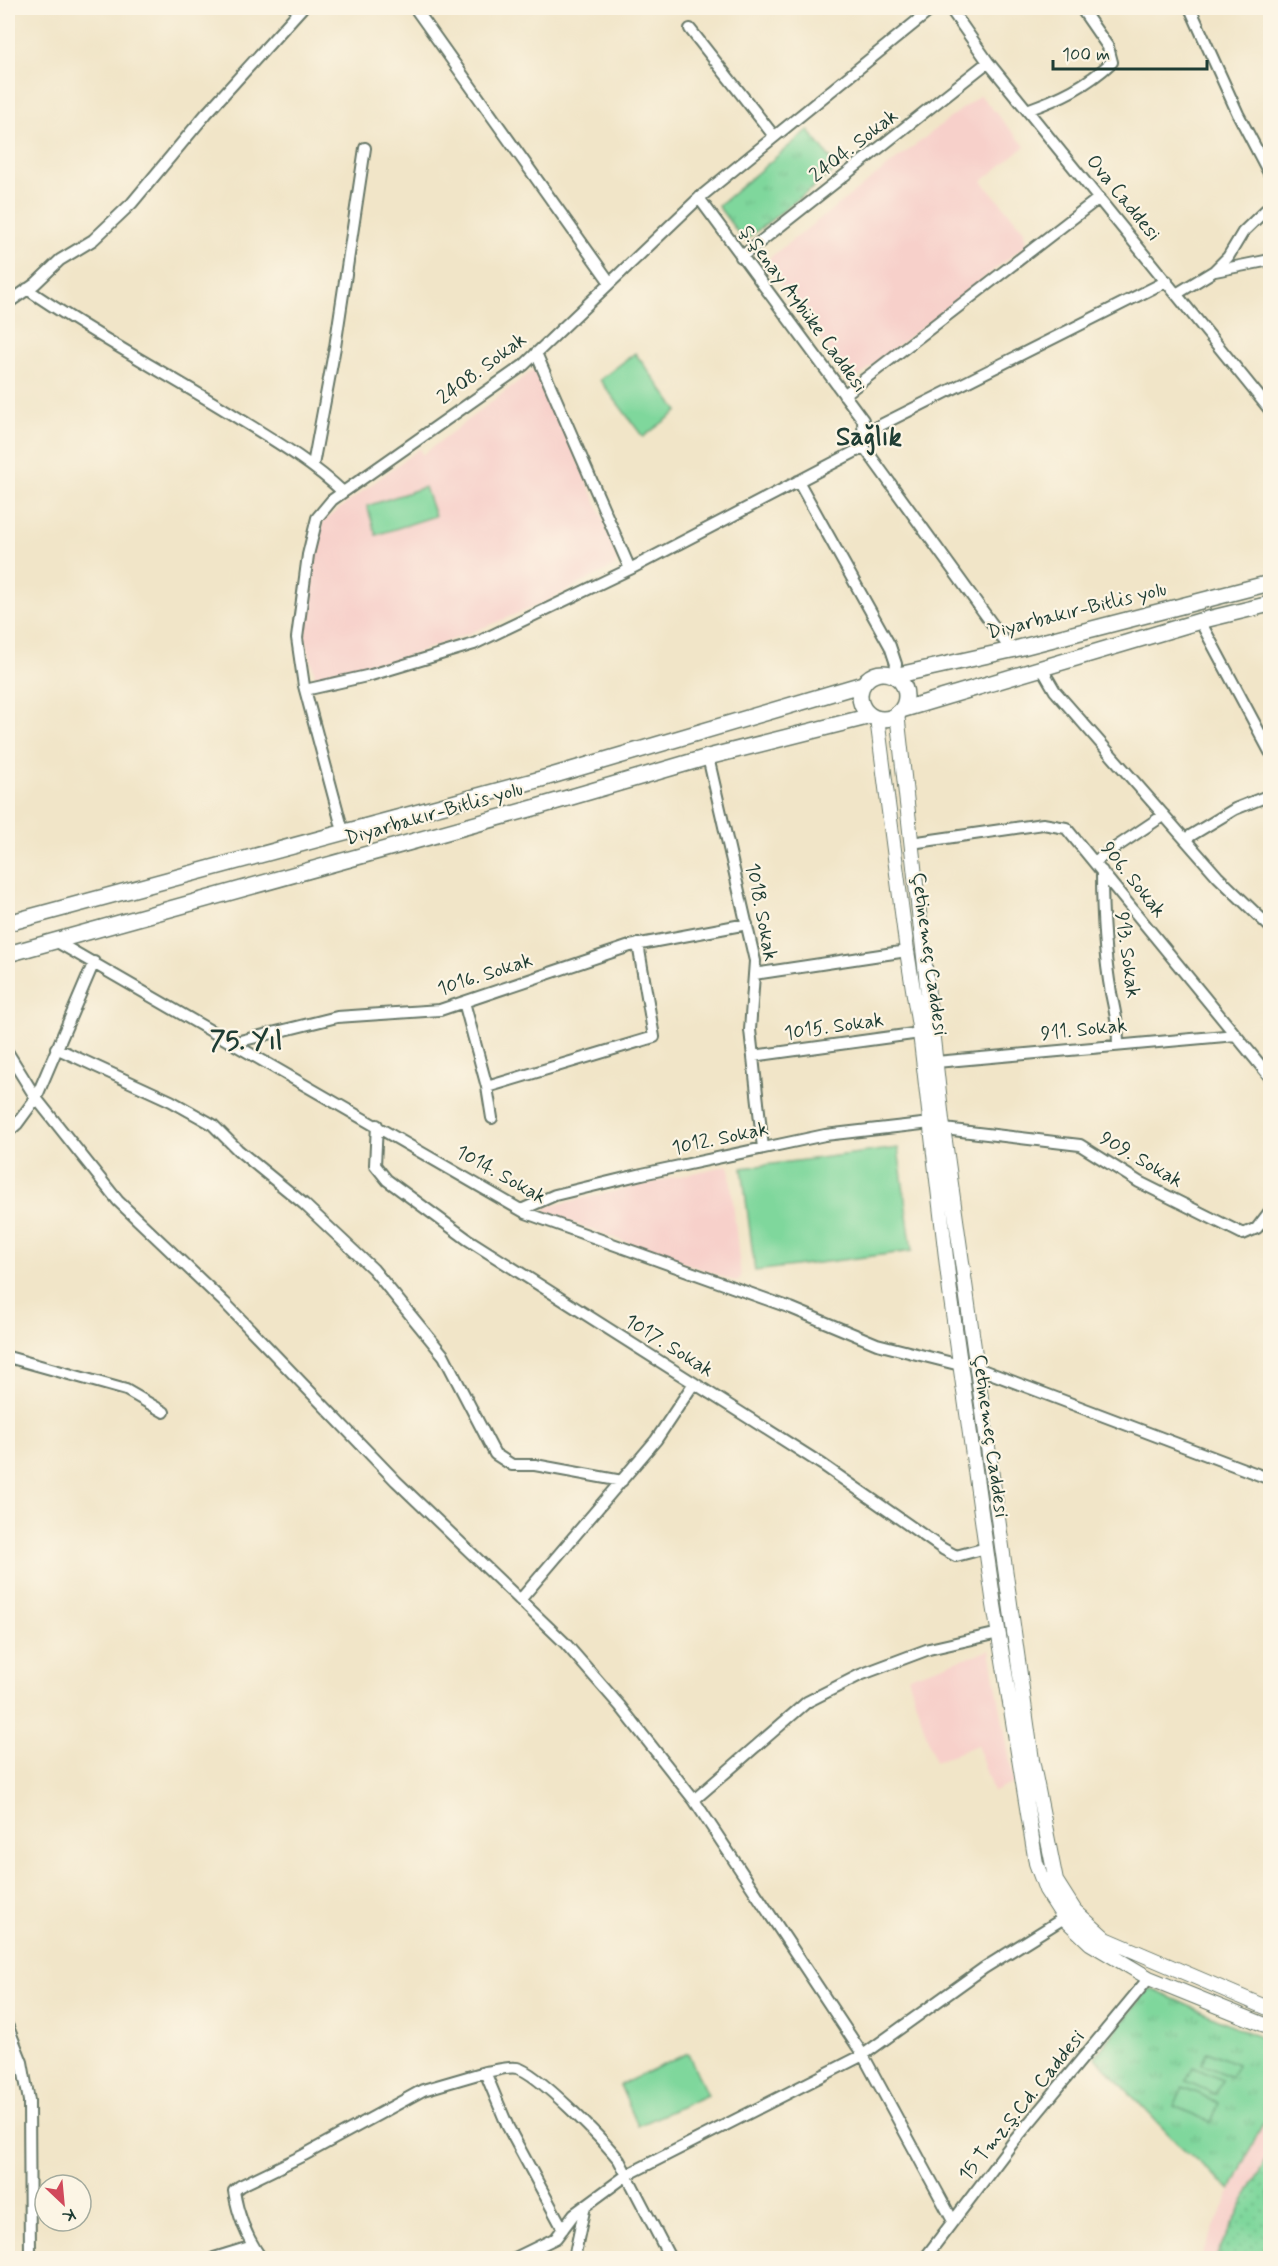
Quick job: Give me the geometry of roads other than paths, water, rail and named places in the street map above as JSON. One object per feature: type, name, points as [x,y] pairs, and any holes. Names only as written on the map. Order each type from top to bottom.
[{"type":"highway","name":"Diyarbakır-Bitlis yolu","points":[[894,676],[1011,650],[1270,583]]},
{"type":"highway","name":"Diyarbakır-Bitlis yolu","points":[[899,712],[1041,667],[1200,621],[1270,604]]},
{"type":"highway","points":[[875,674],[894,676],[905,691],[899,712],[887,718],[874,717],[860,700],[863,684],[875,674]]},
{"type":"highway","name":"Diyarbakır-Bitlis yolu","points":[[8,923],[563,773],[863,684]]},
{"type":"highway","name":"Diyarbakır-Bitlis yolu","points":[[8,954],[708,757],[874,717]]},
{"type":"main road","name":"Çetinemeç Caddesi","points":[[899,712],[911,843],[936,1062],[938,1126],[960,1365],[999,1634],[1036,1863],[1046,1890],[1064,1918],[1090,1943],[1149,1978],[1270,2027]]},
{"type":"main road","name":"Çetinemeç Caddesi","points":[[874,717],[907,951],[977,1368],[1032,1760],[1056,1881],[1075,1911],[1106,1939],[1270,2009]]},
{"type":"street","points":[[8,303],[60,260],[93,240],[132,204],[206,114],[302,8]]},
{"type":"street","points":[[415,8],[609,281]]},
{"type":"street","name":"2408. Sokak","points":[[343,831],[305,690],[297,638],[308,555],[317,518],[343,492],[524,365],[609,281],[699,198],[933,8]]},
{"type":"street","name":"Ova Caddesi","points":[[950,8],[988,62],[1178,293],[1270,410]]},
{"type":"street","points":[[1027,110],[1065,97],[1090,82],[1112,62],[1108,47],[1081,8]]},
{"type":"street","points":[[1190,8],[1238,114],[1270,175]]},
{"type":"street","points":[[690,29],[774,136]]},
{"type":"street","name":"2404. Sokak","points":[[741,257],[988,62]]},
{"type":"street","points":[[314,465],[366,148]]},
{"type":"street","name":"Ş.Şenay Aybüke Caddesi","points":[[699,198],[862,420],[864,447]]},
{"type":"street","points":[[844,395],[1099,198]]},
{"type":"street","points":[[1178,293],[1214,271],[1228,257],[1243,232],[1270,206]]},
{"type":"street","points":[[1214,271],[1270,260]]},
{"type":"street","points":[[863,434],[1167,281]]},
{"type":"street","points":[[27,289],[76,323],[190,387],[314,465],[343,492]]},
{"type":"street","points":[[536,353],[630,568]]},
{"type":"street","points":[[305,690],[371,675],[474,644],[630,568],[864,447],[1011,650]]},
{"type":"street","points":[[798,481],[890,646],[896,664],[894,676]]},
{"type":"street","points":[[1200,621],[1270,752]]},
{"type":"street","points":[[1041,667],[1055,691],[1218,877],[1270,927]]},
{"type":"street","name":"1018. Sokak","points":[[708,757],[755,961],[750,1030],[763,1148]]},
{"type":"street","points":[[1185,839],[1235,809],[1270,795]]},
{"type":"street","points":[[1094,861],[1164,815]]},
{"type":"street","name":"906. Sokak","points":[[911,843],[1043,824],[1066,828],[1270,1077]]},
{"type":"street","name":"913. Sokak","points":[[1102,871],[1102,903],[1111,993],[1118,1015],[1118,1044]]},
{"type":"street","name":"1016. Sokak","points":[[232,1043],[337,1017],[440,1010],[638,944],[747,924]]},
{"type":"street","name":"1014. Sokak","points":[[57,942],[521,1210],[791,1308],[877,1344],[960,1365]]},
{"type":"street","points":[[487,1087],[654,1037],[638,944]]},
{"type":"street","points":[[754,974],[907,951]]},
{"type":"street","points":[[8,1132],[36,1098],[94,962]]},
{"type":"street","points":[[464,1002],[487,1087],[492,1118]]},
{"type":"street","name":"1015. Sokak","points":[[753,1056],[920,1033]]},
{"type":"street","name":"911. Sokak","points":[[936,1062],[1236,1035]]},
{"type":"street","points":[[56,1048],[171,1101],[212,1124],[238,1150],[304,1204],[373,1269],[444,1356],[495,1454],[512,1465],[536,1465],[622,1481]]},
{"type":"street","points":[[8,1053],[36,1098],[118,1201],[225,1303],[396,1481],[565,1643],[620,1706],[694,1800],[863,2055],[953,2222]]},
{"type":"street","name":"1017. Sokak","points":[[376,1125],[375,1165],[387,1180],[467,1239],[823,1465],[943,1549],[956,1556],[986,1548]]},
{"type":"street","name":"1012. Sokak","points":[[521,1210],[555,1195],[825,1135],[938,1126]]},
{"type":"street","name":"909. Sokak","points":[[938,1126],[1080,1145],[1139,1182],[1244,1234],[1257,1228],[1270,1211]]},
{"type":"street","points":[[8,1357],[126,1390],[147,1399],[164,1412]]},
{"type":"street","points":[[977,1368],[1270,1479]]},
{"type":"street","points":[[520,1600],[656,1440],[694,1383]]},
{"type":"street","points":[[694,1800],[807,1702],[860,1675],[929,1649],[999,1634]]},
{"type":"street","points":[[515,2259],[556,2238],[574,2214],[627,2175],[863,2055],[984,1968],[1064,1918]]},
{"type":"street","name":"15 Tmz.Ş.Cd. Caddesi","points":[[925,2259],[1014,2140],[1149,1978]]},
{"type":"street","points":[[8,2027],[22,2062],[29,2101],[30,2259]]},
{"type":"street","points":[[261,2259],[253,2246],[236,2203],[234,2191],[240,2186],[304,2155],[423,2090],[485,2072],[516,2068],[539,2078],[608,2146],[627,2175],[670,2259]]},
{"type":"street","points":[[485,2072],[508,2127],[562,2229]]},
{"type":"street","points":[[574,2259],[585,2206]]},
{"type":"street","points":[[214,2259],[253,2246]]},
{"type":"district","name":"Sağlık","points":[[869,438]]},
{"type":"district","name":"75. Yıl","points":[[246,1042]]}]
